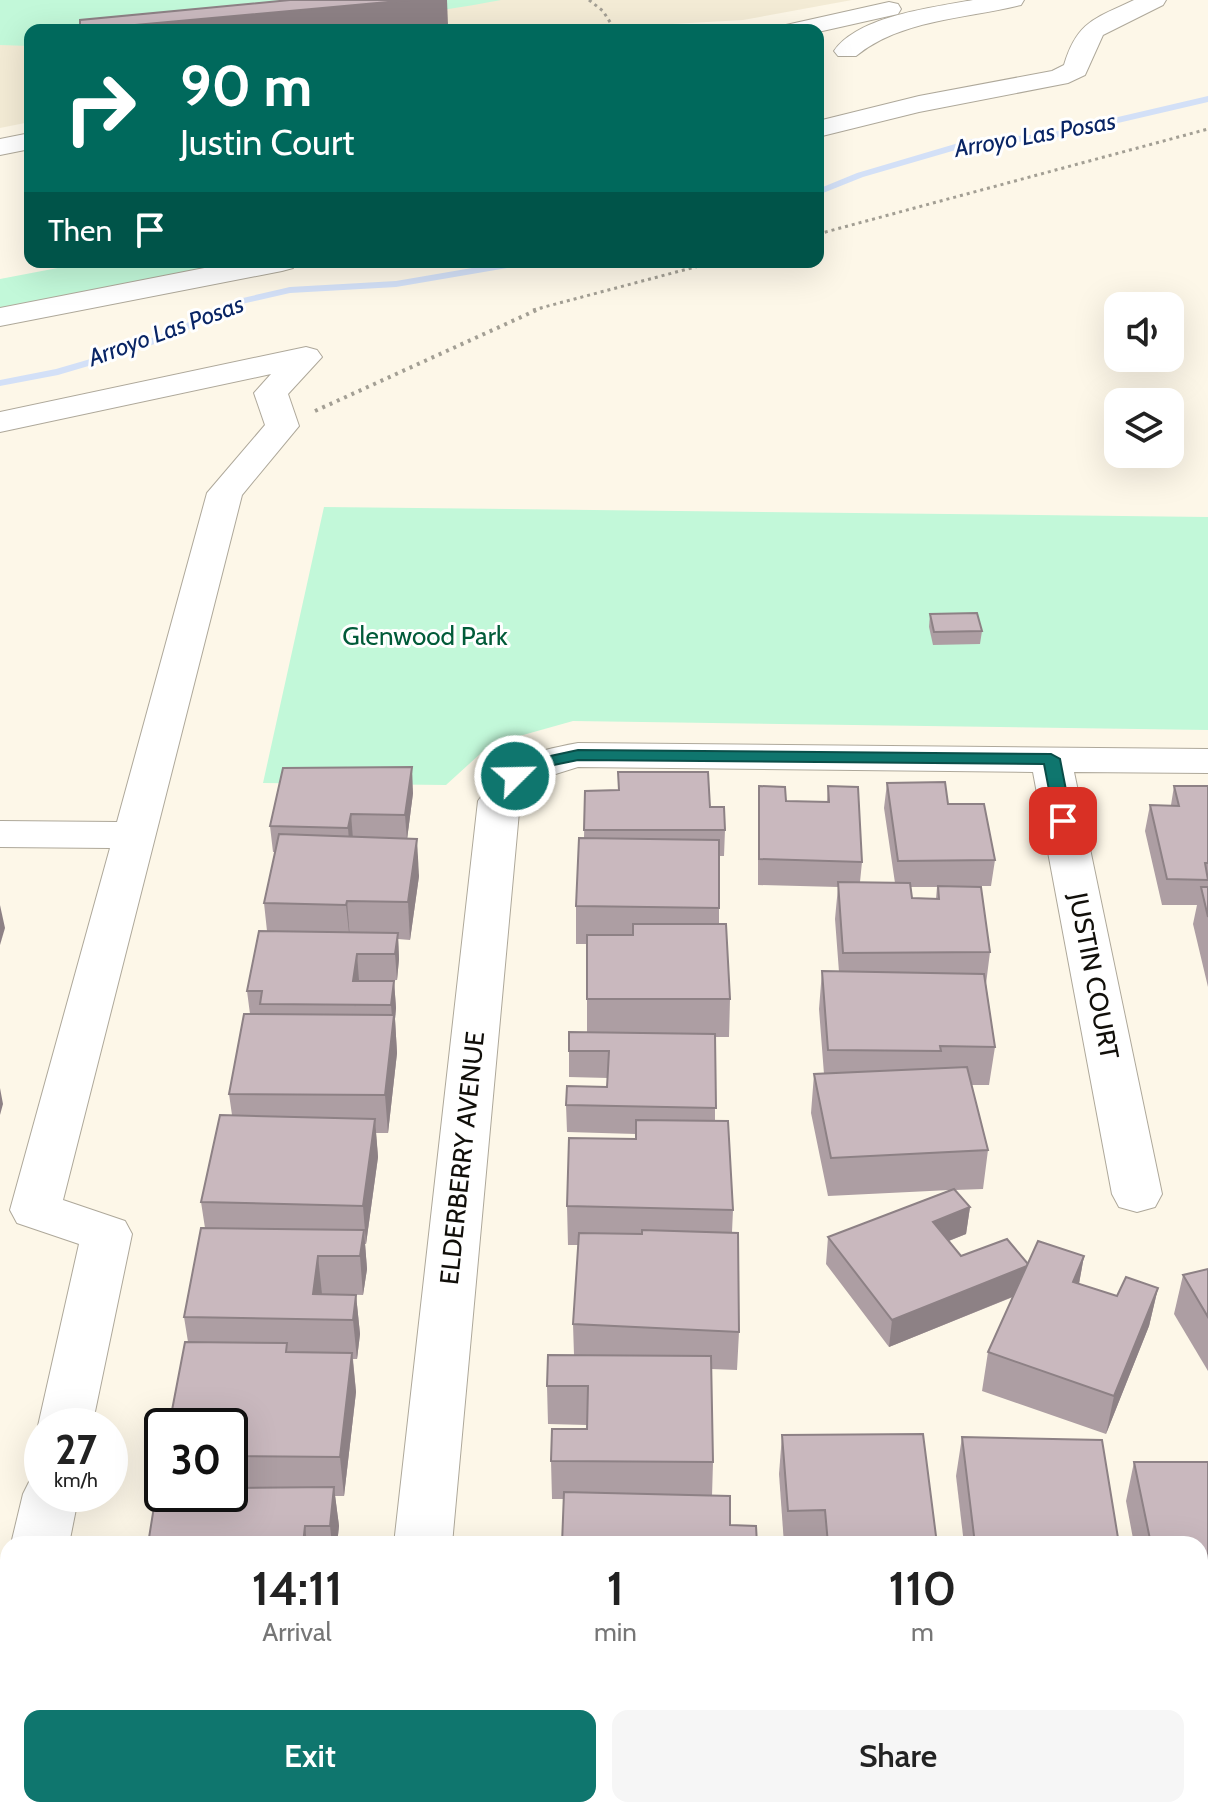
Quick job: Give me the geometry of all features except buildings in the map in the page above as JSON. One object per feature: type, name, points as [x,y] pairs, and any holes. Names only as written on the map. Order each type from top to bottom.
[{"type":"street","points":[[822,24],[930,0]]},
{"type":"street","points":[[847,51],[860,40],[895,26],[1012,0]]},
{"type":"street","points":[[824,128],[919,104],[1059,77],[1076,69],[1083,39],[1095,26],[1154,0]]},
{"type":"street","points":[[0,147],[24,142]]},
{"type":"street","points":[[0,317],[251,268]]},
{"type":"street","points":[[0,422],[306,357],[271,393],[282,426],[225,493],[133,835],[18,1209],[107,1234],[69,1408]]},
{"type":"street","name":"ELDERBERRY AVENUE","points":[[424,1536],[499,801],[515,776],[538,763],[578,755],[1051,759]]},
{"type":"street","points":[[1051,759],[1208,761]]},
{"type":"street","name":"JUSTIN COURT","points":[[1051,759],[1137,1194]]},
{"type":"street","points":[[0,834],[133,835]]},
{"type":"street","points":[[42,1536],[47,1512]]},
{"type":"path","points":[[589,0],[603,11],[611,24]]},
{"type":"path","points":[[824,232],[1208,129]]},
{"type":"path","points":[[282,426],[529,311],[691,268]]},
{"type":"shaded area","points":[[0,0],[852,0],[743,20],[673,24],[24,24],[24,123],[0,128]]},
{"type":"green space","points":[[0,0],[501,0],[443,10],[306,24],[24,24],[24,46],[0,45]]},
{"type":"green space","points":[[58,268],[220,268],[0,310],[0,279]]},
{"type":"green space","name":"Glenwood Park","points":[[324,507],[1208,517],[1208,730],[573,721],[491,744],[446,785],[263,783]]},
{"type":"waterway","name":"Arroyo Las Posas","points":[[824,190],[860,175],[972,142],[1045,137],[1208,99]]},
{"type":"waterway","name":"Arroyo Las Posas","points":[[0,383],[58,372],[115,355],[172,334],[234,303],[290,290],[396,284],[489,268]]},
{"type":"route","points":[[515,776],[538,763],[578,755],[1051,759],[1063,821]]}]
